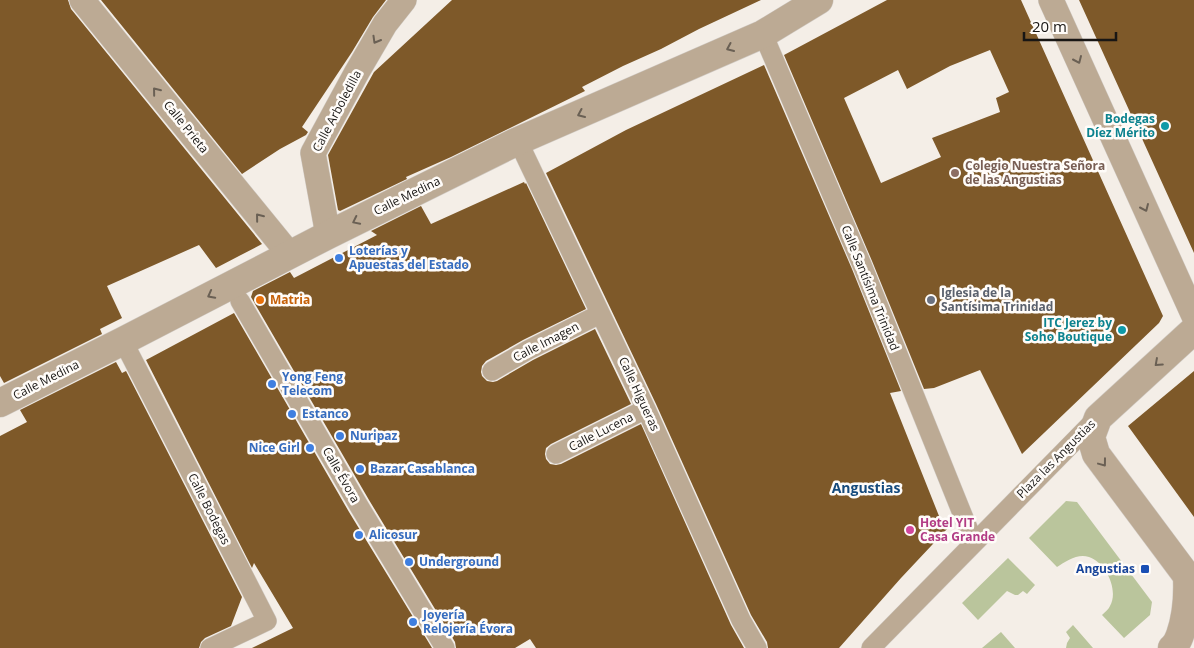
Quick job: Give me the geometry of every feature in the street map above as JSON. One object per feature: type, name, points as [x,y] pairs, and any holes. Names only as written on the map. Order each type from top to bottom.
[{"type":"street","name":"Calle Prieta","points":[[82,0],[290,255]]},
{"type":"street","name":"Calle Arboledilla","points":[[328,235],[313,153],[357,72],[386,24],[404,0]]},
{"type":"street","name":"Calle Medina","points":[[1,401],[518,141],[763,34],[819,0]]},
{"type":"street","points":[[1051,0],[1194,316]]},
{"type":"street","name":"Calle Santísima Trinidad","points":[[763,34],[862,266],[974,544]]},
{"type":"street","name":"Calle Higueras","points":[[518,141],[646,409],[741,620],[757,648]]},
{"type":"street","name":"Calle Évora","points":[[240,301],[445,648]]},
{"type":"street","name":"Calle Imagen","points":[[492,371],[528,350],[600,314]]},
{"type":"street","points":[[1098,418],[1194,330]]},
{"type":"street","name":"Calle Bodegas","points":[[123,341],[266,621],[210,648]]},
{"type":"street","name":"Calle Lucena","points":[[556,454],[646,409]]},
{"type":"street","name":"Plaza las Angustias","points":[[871,648],[1098,418]]},
{"type":"street","name":"Plaza las Angustias","points":[[1098,418],[1092,437],[1096,454],[1191,577],[1181,643]]},
{"type":"green space","points":[[1066,501],[1077,502],[1152,602],[1150,615],[1124,638],[1102,615],[1109,607],[1113,592],[1109,578],[1101,565],[1089,557],[1081,556],[1072,558],[1057,567],[1029,538]]},
{"type":"green space","points":[[1008,558],[1035,585],[1027,594],[1023,591],[1015,595],[1007,591],[978,620],[962,603]]},
{"type":"green space","points":[[1073,625],[1093,648],[1066,648],[1070,638],[1066,632]]},
{"type":"green space","points":[[1001,632],[1015,648],[982,648]]},
{"type":"building","points":[[0,0],[68,0],[71,9],[262,244],[216,268],[199,245],[107,286],[122,318],[100,329],[102,334],[4,383],[0,376]]},
{"type":"building","points":[[101,0],[386,0],[302,127],[308,132],[306,135],[280,149],[242,174]]},
{"type":"building","points":[[452,0],[761,0],[582,87],[585,91],[406,177],[407,179],[340,211],[338,210],[328,155],[374,72]]},
{"type":"building","points":[[887,0],[1021,0],[1163,316],[1159,323],[1022,454],[980,370],[934,388],[924,389],[872,261],[784,55]],"holes":[[[990,50],[1009,92],[996,98],[1000,112],[932,138],[941,157],[881,183],[844,98],[898,70],[907,89],[950,66]]]},
{"type":"building","name":"Bodegas Díez Mérito","points":[[1079,0],[1194,0],[1194,253]]},
{"type":"building","points":[[764,65],[852,269],[901,391],[890,393],[941,521],[947,529],[839,648],[768,648],[767,642],[751,615],[656,404],[546,173],[626,130]]},
{"type":"building","points":[[524,182],[586,309],[523,340],[486,361],[482,366],[482,376],[487,381],[497,381],[533,360],[595,329],[631,404],[551,444],[546,448],[546,459],[550,464],[561,464],[641,424],[731,625],[744,648],[536,648],[530,639],[515,648],[456,648],[455,642],[369,500],[251,297],[253,291],[290,272],[294,278],[377,235],[371,231],[421,206],[431,224]]},
{"type":"building","points":[[234,313],[349,512],[432,648],[252,648],[293,628],[254,563],[252,568],[146,360]]},
{"type":"building","points":[[116,362],[122,373],[126,371],[242,597],[231,626],[205,638],[199,648],[0,648],[0,436],[27,422],[20,410]]},
{"type":"building","points":[[1194,371],[1194,517],[1128,426]]},
{"type":"place","name":"Bodegas Díez Mérito","points":[[1165,126]]},
{"type":"place","name":"Colegio Nuestra Señora de las Angustias","points":[[955,173]]},
{"type":"place","name":"Loterías y Apuestas del Estado","points":[[339,258]]},
{"type":"place","name":"Matria","points":[[260,300]]},
{"type":"place","name":"Iglesia de la Santísima Trinidad","points":[[931,300]]},
{"type":"place","name":"ITC Jerez by Soho Boutique","points":[[1122,330]]},
{"type":"place","name":"Yong Feng Telecom","points":[[272,384]]},
{"type":"place","name":"Estanco","points":[[292,414]]},
{"type":"place","name":"Nuripaz","points":[[340,436]]},
{"type":"place","name":"Nice Girl","points":[[310,448]]},
{"type":"place","name":"Bazar Casablanca","points":[[360,469]]},
{"type":"place","name":"Hotel YIT Casa Grande","points":[[910,530]]},
{"type":"place","name":"Alicosur","points":[[359,535]]},
{"type":"place","name":"Underground","points":[[409,562]]},
{"type":"place","name":"Angustias","points":[[1145,569]]},
{"type":"place","name":"Joyería Relojería Évora","points":[[413,622]]},
{"type":"district","name":"Angustias","points":[[866,488]]}]
